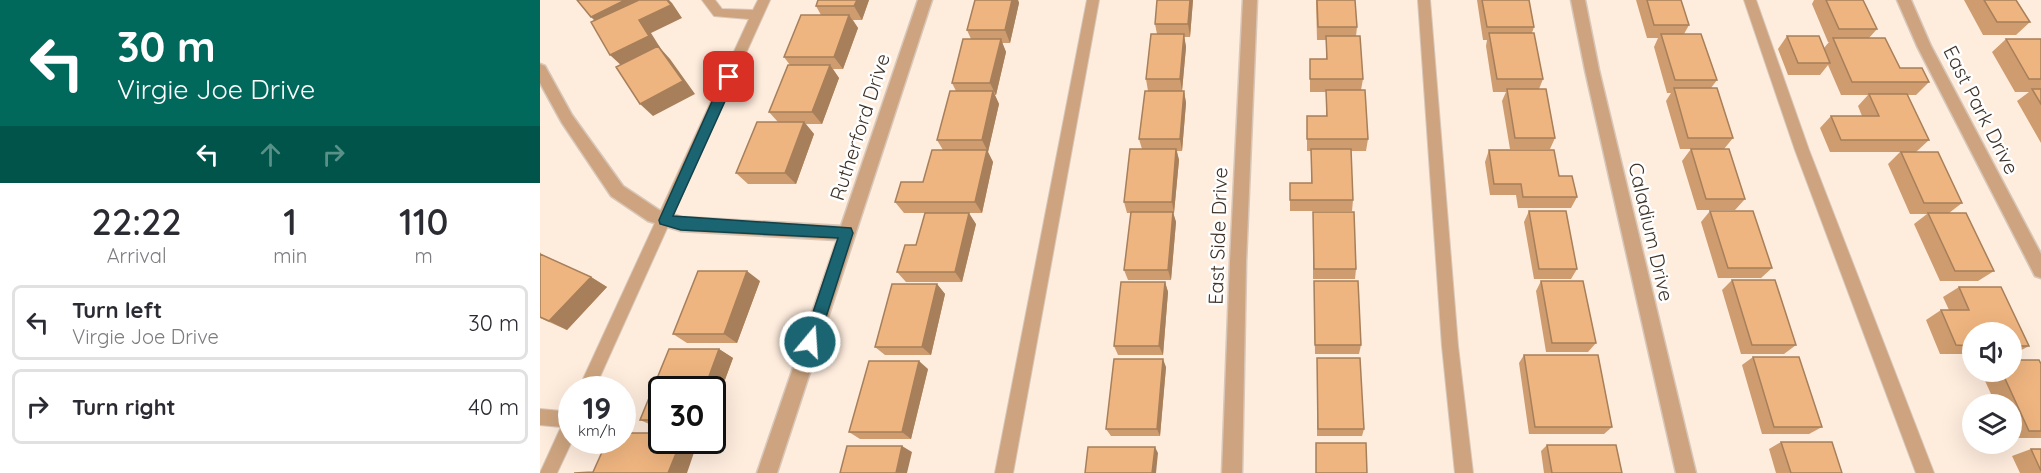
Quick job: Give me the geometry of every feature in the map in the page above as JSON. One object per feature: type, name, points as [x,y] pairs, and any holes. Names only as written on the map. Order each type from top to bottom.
[{"type":"street","name":"Rutherford Drive","points":[[767,473],[924,0]]},
{"type":"street","name":"East Side Drive","points":[[1232,473],[1237,274],[1250,0]]},
{"type":"street","name":"Caladium Drive","points":[[1578,0],[1592,70],[1686,473]]},
{"type":"street","name":"East Park Drive","points":[[1904,0],[1924,46],[2041,270]]},
{"type":"street","points":[[540,70],[567,119],[617,191],[654,216],[681,224],[847,233]]},
{"type":"lane","points":[[708,0],[718,13],[757,15]]},
{"type":"lane","points":[[593,376],[764,0]]},
{"type":"lane","points":[[1004,473],[1093,0]]},
{"type":"lane","points":[[1424,0],[1450,346],[1464,473]]},
{"type":"lane","points":[[1750,0],[1802,150],[1925,473]]},
{"type":"lane","points":[[540,417],[558,419]]},
{"type":"lane","points":[[548,473],[558,451]]},
{"type":"building","points":[[577,0],[625,0],[591,17]]},
{"type":"building","points":[[639,0],[667,0],[671,5],[639,20],[649,36],[610,55],[591,22]]},
{"type":"building","points":[[818,0],[857,0],[854,6],[816,6]]},
{"type":"building","points":[[975,0],[1012,0],[1005,30],[967,30]]},
{"type":"building","points":[[1157,0],[1190,0],[1188,24],[1155,24]]},
{"type":"building","points":[[1317,0],[1355,0],[1357,27],[1318,27]]},
{"type":"building","points":[[1482,0],[1529,0],[1534,27],[1487,27]]},
{"type":"building","points":[[1647,0],[1681,0],[1689,25],[1654,25]]},
{"type":"building","points":[[1826,0],[1863,0],[1877,29],[1839,29]]},
{"type":"building","points":[[1984,0],[2016,0],[2030,22],[1997,22]]},
{"type":"building","points":[[801,15],[849,15],[834,57],[784,57]]},
{"type":"building","points":[[1489,33],[1534,33],[1543,79],[1497,79]]},
{"type":"building","points":[[1151,34],[1184,34],[1180,79],[1146,79]]},
{"type":"building","points":[[1661,34],[1701,34],[1717,80],[1675,80]]},
{"type":"building","points":[[1326,36],[1360,36],[1363,79],[1310,79],[1310,59],[1327,59]]},
{"type":"building","points":[[1787,36],[1819,36],[1830,63],[1798,63]]},
{"type":"building","points":[[1833,38],[1885,38],[1900,68],[1922,68],[1929,82],[1852,82]]},
{"type":"building","points":[[963,39],[1001,39],[990,83],[952,83]]},
{"type":"building","points":[[2006,39],[2041,39],[2041,79],[2029,79]]},
{"type":"building","points":[[658,46],[683,81],[640,104],[616,67]]},
{"type":"building","points":[[788,65],[830,65],[812,112],[769,112]]},
{"type":"building","points":[[1674,88],[1717,88],[1733,138],[1688,138]]},
{"type":"building","points":[[1507,89],[1546,89],[1555,138],[1515,138]]},
{"type":"building","points":[[2032,89],[2041,89],[2041,104]]},
{"type":"building","points":[[1326,90],[1365,90],[1368,139],[1307,139],[1307,116],[1327,116]]},
{"type":"building","points":[[950,91],[993,91],[982,140],[937,140]]},
{"type":"building","points":[[1145,91],[1184,91],[1180,139],[1139,139]]},
{"type":"building","points":[[1869,94],[1907,94],[1929,140],[1841,140],[1831,116],[1879,116]]},
{"type":"building","points":[[757,122],[804,122],[785,173],[736,173]]},
{"type":"building","points":[[1130,149],[1176,149],[1172,202],[1124,202]]},
{"type":"building","points":[[1311,149],[1351,149],[1353,200],[1290,200],[1290,183],[1312,183]]},
{"type":"building","points":[[1691,149],[1729,149],[1745,199],[1706,199]]},
{"type":"building","points":[[932,150],[987,150],[975,202],[895,202],[901,182],[923,182]]},
{"type":"building","points":[[1489,150],[1554,150],[1559,176],[1572,176],[1577,197],[1523,197],[1521,184],[1494,184]]},
{"type":"building","points":[[1901,152],[1938,152],[1962,203],[1924,203]]},
{"type":"building","points":[[1529,211],[1566,211],[1577,269],[1539,269]]},
{"type":"building","points":[[1710,211],[1753,211],[1772,268],[1728,268]]},
{"type":"building","points":[[1131,212],[1173,212],[1168,270],[1124,270]]},
{"type":"building","points":[[1313,212],[1354,212],[1356,269],[1314,269]]},
{"type":"building","points":[[925,213],[969,213],[955,272],[897,272],[905,245],[916,245]]},
{"type":"building","points":[[1928,213],[1966,213],[1994,271],[1955,271]]},
{"type":"building","points":[[540,254],[591,277],[549,321],[540,317]]},
{"type":"building","points":[[698,271],[747,271],[724,334],[673,334]]},
{"type":"building","points":[[1732,280],[1775,280],[1796,345],[1752,345]]},
{"type":"building","points":[[1314,281],[1358,281],[1361,345],[1315,345]]},
{"type":"building","points":[[1541,281],[1583,281],[1596,343],[1552,343]]},
{"type":"building","points":[[1121,282],[1165,282],[1159,346],[1114,346]]},
{"type":"building","points":[[892,284],[937,284],[922,347],[875,347]]},
{"type":"building","points":[[1959,287],[2001,287],[2018,322],[1962,322],[1962,345],[1956,345],[1941,310],[1969,310]]},
{"type":"building","points":[[2022,331],[2029,346],[2022,346]]},
{"type":"building","points":[[669,349],[719,349],[709,376],[658,376]]},
{"type":"building","points":[[1524,355],[1598,355],[1612,427],[1535,427]]},
{"type":"building","points":[[1753,357],[1799,357],[1822,427],[1774,427]]},
{"type":"building","points":[[1317,358],[1360,358],[1364,429],[1318,429]]},
{"type":"building","points":[[1114,359],[1163,359],[1157,429],[1106,429]]},
{"type":"building","points":[[2022,360],[2039,360],[2041,364],[2041,431],[2029,431],[2022,416],[2022,394],[2012,394],[2007,382],[2022,382]]},
{"type":"building","points":[[869,361],[919,361],[902,432],[849,432]]},
{"type":"building","points":[[648,400],[648,420],[640,420]]},
{"type":"building","points":[[636,433],[648,433],[648,454],[676,454],[668,473],[574,473],[593,472],[601,454],[636,454]]},
{"type":"building","points":[[1781,442],[1832,442],[1842,473],[1791,473]]},
{"type":"building","points":[[1316,443],[1366,443],[1367,473],[1316,473]]},
{"type":"building","points":[[1547,445],[1616,445],[1622,473],[1552,473]]},
{"type":"building","points":[[847,446],[902,446],[896,473],[840,473]]},
{"type":"building","points":[[1088,447],[1155,447],[1152,473],[1085,473]]},
{"type":"building","points":[[2031,449],[2041,449],[2041,471]]},
{"type":"route","points":[[729,77],[665,220],[681,224],[847,233],[810,342]]}]
